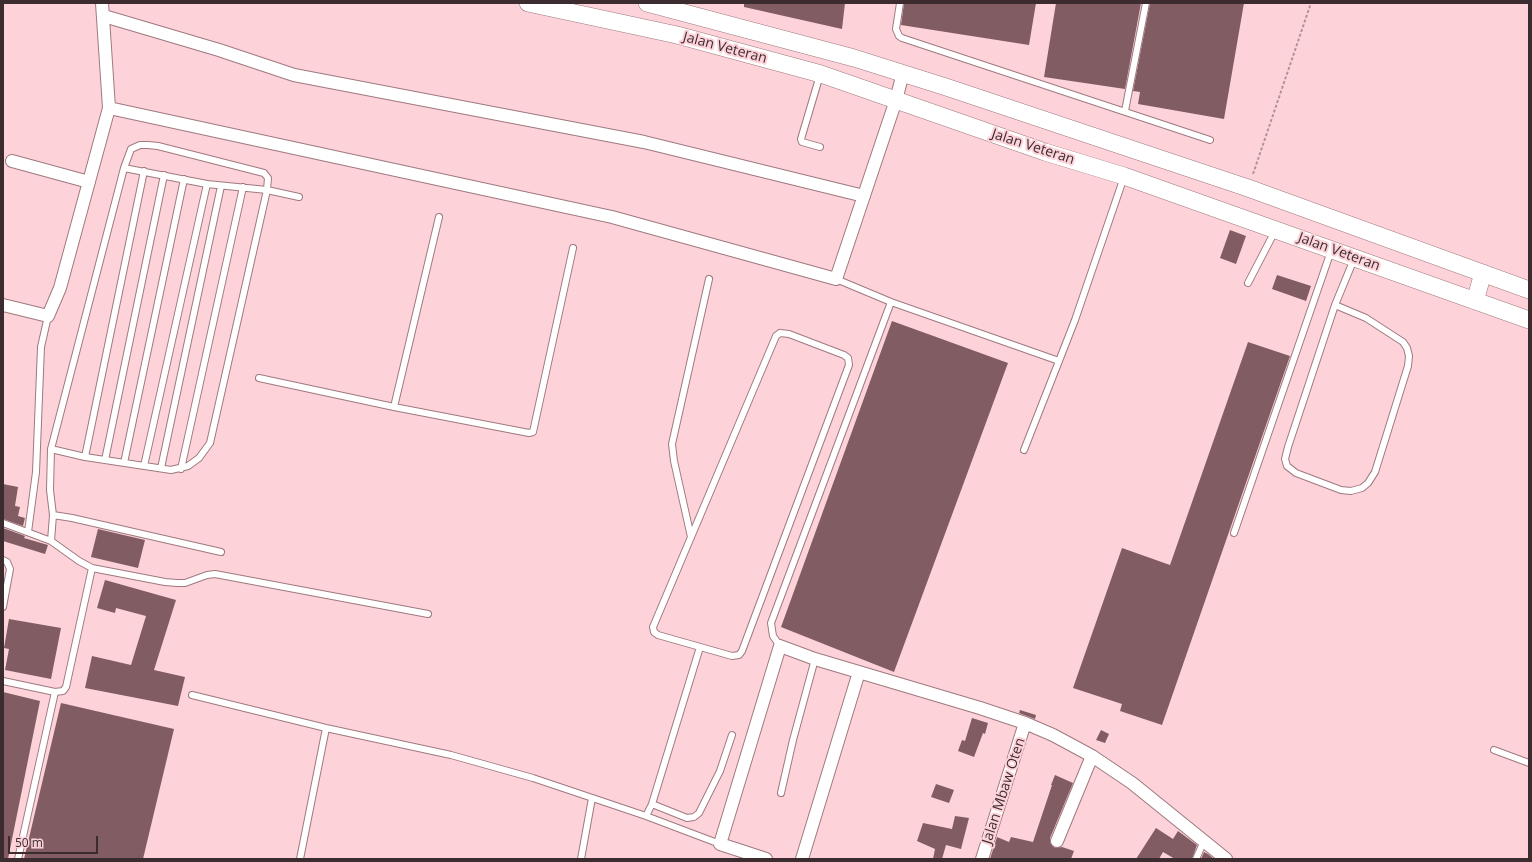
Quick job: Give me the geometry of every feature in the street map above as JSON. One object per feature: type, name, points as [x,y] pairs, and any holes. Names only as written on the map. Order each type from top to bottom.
[{"type":"main road","name":"Jalan Veteran","points":[[528,3],[677,34],[821,74],[1045,152],[1124,176],[1529,320]]},
{"type":"main road","name":"Jalan Veteran","points":[[647,3],[854,58],[903,73],[1248,188],[1529,290]]},
{"type":"main road","points":[[1475,300],[1483,273]]},
{"type":"street","points":[[3,305],[48,316],[60,288],[110,108],[102,3]]},
{"type":"street","points":[[104,16],[219,50],[294,75],[644,142],[864,196]]},
{"type":"street","points":[[110,108],[612,217],[836,279],[896,100],[903,73]]},
{"type":"street","points":[[12,161],[89,182]]},
{"type":"street","points":[[766,859],[720,844],[778,652],[815,659],[857,679],[951,698],[1053,735],[1092,756],[1132,783],[1203,845],[1226,859]]},
{"type":"street","points":[[802,859],[857,679]]},
{"type":"street","name":"Jalan Mbaw Oten","points":[[982,859],[1025,724]]},
{"type":"street","points":[[1057,842],[1092,756]]},
{"type":"lane","points":[[900,3],[896,29],[899,36],[902,38],[1210,140]]},
{"type":"lane","points":[[1125,112],[1146,3]]},
{"type":"lane","points":[[820,147],[802,142],[801,139],[821,74]]},
{"type":"lane","points":[[51,541],[53,515],[50,490],[52,449],[124,168],[131,149],[140,145],[158,146],[264,173],[268,178],[267,190],[210,443],[199,458],[181,469],[171,470],[85,457],[52,449]]},
{"type":"lane","points":[[124,168],[207,184],[267,190],[299,197]]},
{"type":"lane","points":[[85,457],[144,171]]},
{"type":"lane","points":[[105,460],[164,175]]},
{"type":"lane","points":[[1024,450],[1075,320],[1124,176]]},
{"type":"lane","points":[[124,463],[184,179]]},
{"type":"lane","points":[[144,466],[207,184]]},
{"type":"lane","points":[[161,468],[221,186]]},
{"type":"lane","points":[[181,469],[243,187]]},
{"type":"lane","points":[[394,407],[439,217]]},
{"type":"lane","points":[[1248,283],[1276,229]]},
{"type":"lane","points":[[259,378],[394,407],[529,433],[533,432],[573,248]]},
{"type":"lane","points":[[1234,533],[1331,249]]},
{"type":"lane","points":[[1335,306],[1366,318],[1403,342],[1408,348],[1410,356],[1375,472],[1368,483],[1362,488],[1351,491],[1341,490],[1296,473],[1287,466],[1285,459],[1335,306],[1354,258]]},
{"type":"lane","points":[[691,538],[674,461],[672,444],[709,279]]},
{"type":"lane","points":[[836,279],[891,302],[1059,361]]},
{"type":"lane","points":[[778,652],[771,623],[891,302]]},
{"type":"lane","points":[[28,532],[36,472],[41,347],[48,316]]},
{"type":"lane","points":[[780,333],[789,334],[848,358],[849,365],[742,651],[739,655],[732,656],[658,635],[654,632],[653,627],[691,538],[776,336],[780,333]]},
{"type":"lane","points":[[53,515],[221,552]]},
{"type":"lane","points":[[3,523],[51,541],[79,561],[92,568],[164,582],[177,583],[185,583],[207,575],[215,574],[428,614]]},
{"type":"lane","points":[[3,560],[7,562],[10,568],[3,608]]},
{"type":"lane","points":[[3,681],[55,692],[63,691],[66,687],[92,568]]},
{"type":"lane","points":[[646,816],[652,804],[700,647]]},
{"type":"lane","points":[[781,793],[793,740],[815,659]]},
{"type":"lane","points":[[18,859],[55,692]]},
{"type":"lane","points":[[192,695],[326,728],[451,755],[533,778],[646,816],[720,844]]},
{"type":"lane","points":[[300,859],[326,728]]},
{"type":"lane","points":[[652,804],[687,818],[694,817],[699,813],[720,771],[732,735]]},
{"type":"lane","points":[[1494,750],[1529,763]]},
{"type":"lane","points":[[581,859],[592,798]]},
{"type":"lane","points":[[1196,859],[1203,845]]},
{"type":"path","points":[[1248,188],[1311,3]]},
{"type":"building","points":[[744,3],[845,3],[842,29],[744,7]]},
{"type":"building","points":[[904,3],[1036,3],[1029,45],[901,25]]},
{"type":"building","points":[[1056,3],[1141,3],[1125,89],[1044,77]]},
{"type":"building","points":[[1150,3],[1244,3],[1224,119],[1138,104],[1140,92],[1133,91]]},
{"type":"building","points":[[1230,230],[1246,236],[1236,264],[1220,258]]},
{"type":"building","points":[[1277,275],[1311,286],[1306,301],[1272,289]]},
{"type":"building","points":[[892,321],[1008,363],[894,672],[781,627]]},
{"type":"building","points":[[1248,342],[1290,356],[1162,725],[1120,711],[1122,704],[1073,688],[1122,548],[1170,565]]},
{"type":"building","points":[[3,484],[18,487],[15,506],[20,507],[18,516],[25,518],[23,526],[3,519]]},
{"type":"building","points":[[3,528],[25,536],[24,538],[48,545],[45,554],[3,541]]},
{"type":"building","points":[[98,529],[145,540],[138,568],[91,557]]},
{"type":"building","points":[[105,580],[176,600],[154,670],[185,677],[178,706],[85,688],[92,656],[131,665],[146,616],[116,608],[115,613],[97,608]]},
{"type":"building","points":[[9,619],[61,628],[51,679],[5,670],[9,649],[4,648]]},
{"type":"building","points":[[3,692],[40,701],[8,859],[3,859]]},
{"type":"building","points":[[61,703],[174,729],[143,859],[24,859]]},
{"type":"building","points":[[1020,710],[1036,715],[1035,719],[1019,713]]},
{"type":"building","points":[[972,718],[988,723],[985,734],[983,733],[974,757],[958,751],[962,740],[965,741]]},
{"type":"building","points":[[1101,730],[1109,734],[1105,743],[1096,740]]},
{"type":"building","points":[[1055,775],[1073,783],[1050,838],[1050,842],[1055,848],[1062,847],[1074,851],[1071,859],[990,859],[997,837],[1009,842],[1011,837],[1033,842]]},
{"type":"building","points":[[936,784],[954,790],[949,803],[931,797]]},
{"type":"building","points":[[955,816],[969,818],[961,849],[946,845],[942,859],[933,859],[935,849],[917,841],[923,823],[952,829]]},
{"type":"building","points":[[1156,828],[1173,839],[1178,831],[1197,845],[1192,859],[1175,859],[1163,852],[1159,859],[1136,859]]},
{"type":"building","points":[[1204,852],[1208,854],[1214,859],[1201,859]]}]
